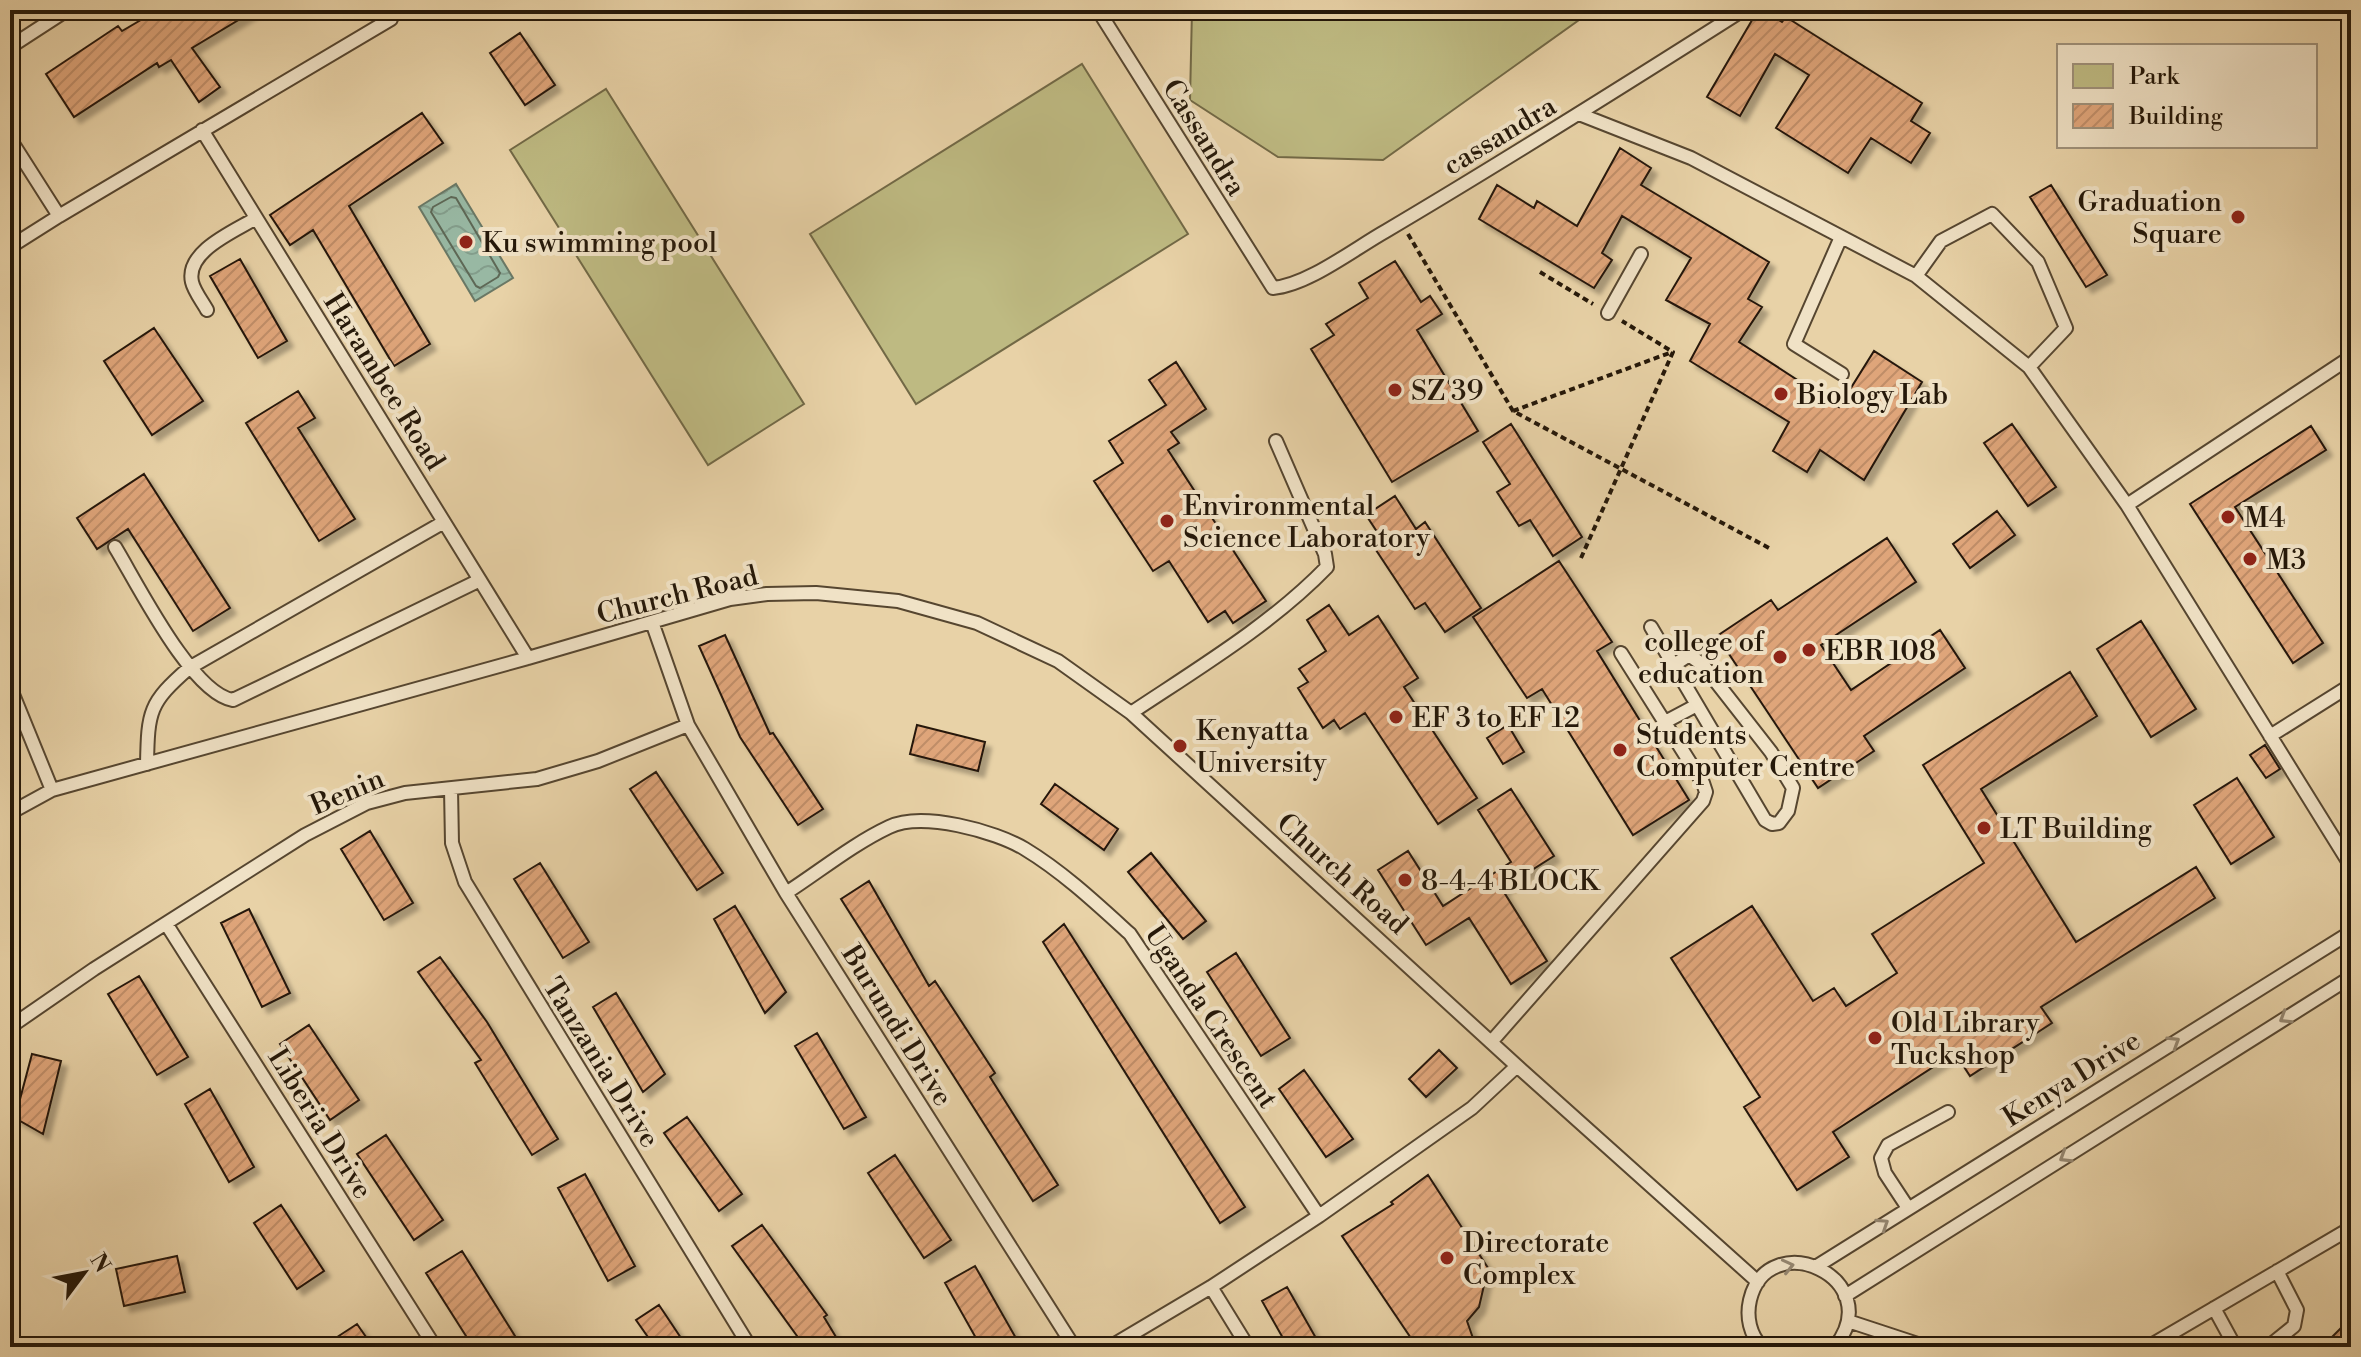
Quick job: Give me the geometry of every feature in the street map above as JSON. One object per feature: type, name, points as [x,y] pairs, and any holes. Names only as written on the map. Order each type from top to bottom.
[{"type":"lane","points":[[10,47],[67,10]]},
{"type":"lane","name":"Cassandra","points":[[1098,10],[1273,288]]},
{"type":"lane","name":"cassandra","points":[[1273,288],[1302,280],[1579,114],[1743,10]]},
{"type":"lane","points":[[10,247],[391,19]]},
{"type":"lane","points":[[1579,114],[1668,148],[1916,276],[2029,367],[2127,505],[2351,866]]},
{"type":"lane","name":"Harambee Road","points":[[202,130],[528,658]]},
{"type":"lane","points":[[10,139],[59,216]]},
{"type":"lane","points":[[1916,276],[1941,241],[1992,214],[2038,262],[2066,328],[2029,367]]},
{"type":"lane","points":[[207,310],[192,283],[191,268],[212,245],[256,218]]},
{"type":"lane","points":[[1841,237],[1794,344],[1842,374]]},
{"type":"lane","points":[[1608,313],[1641,254]]},
{"type":"lane","points":[[2127,505],[2351,357]]},
{"type":"lane","points":[[1131,713],[1232,645],[1327,567],[1325,554],[1276,441]]},
{"type":"lane","points":[[147,764],[148,726],[154,705],[163,691],[189,668],[444,522]]},
{"type":"lane","points":[[115,547],[189,668],[224,698],[238,699],[480,580]]},
{"type":"lane","name":"Church Road","points":[[10,813],[52,790],[730,599],[767,594],[816,593],[898,601],[977,623],[1058,661],[1131,713],[1758,1282]]},
{"type":"lane","points":[[652,622],[688,725]]},
{"type":"lane","points":[[1651,627],[1765,820],[1772,824],[1779,823],[1788,811],[1793,788],[1771,752],[1703,665],[1689,655],[1674,665]]},
{"type":"lane","points":[[1492,1041],[1703,801],[1706,792],[1621,653]]},
{"type":"lane","points":[[2270,736],[2351,685]]},
{"type":"lane","points":[[10,687],[52,790]]},
{"type":"lane","points":[[1665,722],[1697,705]]},
{"type":"lane","name":"Benin","points":[[10,1027],[94,969],[343,813],[405,793],[537,779],[565,772],[688,725]]},
{"type":"lane","name":"Burundi Drive","points":[[688,725],[786,893],[1074,1347]]},
{"type":"lane","name":"Tanzania Drive","points":[[451,789],[452,843],[465,882],[750,1347]]},
{"type":"lane","name":"Uganda Crescent","points":[[786,893],[892,825],[922,820],[965,826],[1023,848],[1087,896],[1130,934],[1319,1216]]},
{"type":"lane","name":"Liberia Drive","points":[[167,925],[435,1347]]},
{"type":"lane","name":"Kenya Drive","points":[[1817,1266],[2351,932]]},
{"type":"lane","points":[[1845,1296],[2351,977]]},
{"type":"lane","points":[[1110,1347],[1211,1287],[1319,1216],[1472,1108],[1517,1066]]},
{"type":"lane","points":[[1908,1208],[1885,1173],[1881,1158],[1888,1145],[1948,1112]]},
{"type":"lane","points":[[2148,1347],[2351,1228]]},
{"type":"lane","points":[[1762,1347],[1750,1328],[1748,1312],[1751,1296],[1758,1282],[1770,1271],[1785,1264],[1801,1262],[1817,1266],[1842,1287],[1848,1321],[1843,1338],[1835,1347]]},
{"type":"lane","points":[[2268,1347],[2294,1326],[2297,1310],[2277,1271]]},
{"type":"lane","points":[[1211,1287],[1248,1347]]},
{"type":"lane","points":[[2214,1308],[2232,1341],[2240,1347]]},
{"type":"lane","points":[[1848,1321],[1927,1347]]},
{"type":"path","points":[[1400,222],[1513,411],[1769,548]]},
{"type":"path","points":[[1540,272],[1673,352]]},
{"type":"path","points":[[1513,411],[1673,352]]},
{"type":"path","points":[[1581,558],[1673,352]]},
{"type":"green space","points":[[1192,10],[1593,10],[1383,160],[1278,157],[1190,100]]},
{"type":"green space","points":[[1082,64],[1188,234],[916,404],[810,234]]},
{"type":"green space","points":[[606,89],[804,404],[708,465],[510,150]]},
{"type":"water","name":"Ku swimming pool","points":[[456,184],[513,278],[475,301],[419,207]]},
{"type":"building","points":[[158,10],[255,10],[192,48],[220,87],[199,102],[171,60],[159,67],[157,63],[74,117],[46,74],[118,26],[122,31]]},
{"type":"building","points":[[1758,10],[1782,22],[1786,17],[1922,103],[1911,121],[1930,133],[1911,163],[1871,138],[1848,173],[1776,128],[1809,75],[1775,54],[1740,116],[1707,97]]},
{"type":"building","points":[[520,33],[555,85],[525,105],[490,53]]},
{"type":"building","points":[[422,113],[443,143],[349,206],[430,344],[394,366],[313,230],[290,245],[270,215]]},
{"type":"building","points":[[1620,148],[1651,168],[1641,185],[1769,262],[1748,299],[1762,307],[1739,342],[1839,407],[1874,351],[1922,382],[1864,480],[1820,450],[1807,472],[1773,451],[1789,422],[1690,361],[1710,324],[1666,300],[1691,258],[1622,216],[1602,253],[1612,260],[1594,288],[1479,219],[1497,185],[1534,208],[1537,201],[1577,226]]},
{"type":"building","points":[[2051,185],[2107,275],[2086,287],[2030,197]]},
{"type":"building","points":[[240,259],[287,341],[258,358],[210,276]]},
{"type":"building","name":"SZ 39","points":[[1395,261],[1421,302],[1430,296],[1442,314],[1417,330],[1478,431],[1392,482],[1311,349],[1334,335],[1326,324],[1368,298],[1359,283]]},
{"type":"building","points":[[154,328],[203,401],[152,435],[104,361]]},
{"type":"building","name":"Environmental Science Laboratory","points":[[1176,362],[1206,409],[1171,432],[1179,443],[1168,450],[1266,601],[1233,623],[1225,611],[1208,622],[1169,561],[1153,571],[1094,481],[1123,463],[1109,441],[1166,405],[1149,380]]},
{"type":"building","points":[[298,391],[315,418],[298,428],[355,519],[319,541],[246,423]]},
{"type":"building","points":[[1511,424],[1582,537],[1553,556],[1530,520],[1519,526],[1497,492],[1510,484],[1483,442]]},
{"type":"building","points":[[2012,424],[2056,487],[2028,506],[1984,443]]},
{"type":"building","points":[[2311,426],[2326,450],[2235,507],[2323,643],[2293,663],[2190,504]]},
{"type":"building","points":[[144,474],[230,608],[193,631],[128,529],[97,549],[77,518]]},
{"type":"building","points":[[1395,496],[1416,529],[1425,522],[1481,608],[1445,632],[1425,603],[1415,609],[1376,550],[1385,544],[1366,515]]},
{"type":"building","points":[[1997,511],[2015,535],[1970,568],[1953,544]]},
{"type":"building","name":"college of education","points":[[1887,538],[1916,582],[1821,645],[1851,690],[1940,630],[1965,668],[1864,736],[1874,751],[1818,788],[1717,636],[1771,600],[1778,610]]},
{"type":"building","points":[[1559,561],[1612,642],[1597,651],[1689,800],[1633,835],[1542,689],[1527,698],[1473,617]]},
{"type":"building","name":"EF 3 to EF 12","points":[[1329,605],[1349,635],[1378,616],[1418,678],[1404,687],[1477,798],[1438,824],[1365,713],[1340,729],[1334,720],[1323,728],[1298,688],[1308,682],[1299,669],[1326,651],[1307,620]]},
{"type":"building","points":[[2141,621],[2196,709],[2151,737],[2097,649]]},
{"type":"building","points":[[725,635],[770,734],[773,733],[823,809],[798,825],[740,737],[699,646]]},
{"type":"building","name":"Old Library Tuckshop","points":[[2070,672],[2097,716],[1981,789],[2076,942],[2196,867],[2215,898],[2041,1007],[2052,1023],[1970,1076],[1955,1053],[1833,1132],[1849,1157],[1797,1190],[1744,1107],[1760,1097],[1671,958],[1752,906],[1813,1001],[1834,988],[1846,1006],[1897,973],[1872,934],[1984,863],[1923,765]]},
{"type":"building","points":[[917,725],[985,742],[978,771],[910,754]]},
{"type":"building","points":[[1508,725],[1524,752],[1503,764],[1487,738]]},
{"type":"building","points":[[2265,745],[2280,769],[2266,778],[2250,755]]},
{"type":"building","points":[[656,772],[723,873],[697,890],[630,789]]},
{"type":"building","points":[[2237,778],[2274,837],[2231,864],[2194,805]]},
{"type":"building","points":[[1055,784],[1118,829],[1104,850],[1041,804]]},
{"type":"building","name":"8-4-4 BLOCK","points":[[1511,789],[1554,856],[1502,889],[1547,961],[1511,984],[1469,918],[1426,945],[1378,870],[1408,851],[1443,906],[1511,862],[1478,810]]},
{"type":"building","points":[[370,831],[413,903],[384,920],[341,849]]},
{"type":"building","points":[[1151,853],[1206,921],[1183,939],[1128,872]]},
{"type":"building","points":[[540,863],[589,942],[563,958],[514,879]]},
{"type":"building","points":[[869,881],[929,986],[935,981],[995,1073],[990,1077],[1058,1185],[1033,1201],[841,899]]},
{"type":"building","points":[[735,906],[786,992],[765,1013],[714,919]]},
{"type":"building","points":[[249,909],[290,993],[262,1007],[221,923]]},
{"type":"building","points":[[1064,924],[1245,1207],[1220,1223],[1043,942]]},
{"type":"building","points":[[1236,953],[1290,1038],[1261,1056],[1207,972]]},
{"type":"building","points":[[440,957],[487,1022],[558,1139],[532,1155],[475,1063],[481,1060],[418,972]]},
{"type":"building","points":[[139,976],[188,1057],[157,1075],[108,994]]},
{"type":"building","points":[[616,993],[665,1074],[643,1092],[593,1007]]},
{"type":"building","points":[[309,1025],[359,1100],[330,1120],[280,1044]]},
{"type":"building","points":[[817,1033],[866,1117],[844,1129],[795,1046]]},
{"type":"building","points":[[1439,1050],[1457,1068],[1426,1097],[1409,1079]]},
{"type":"building","points":[[32,1054],[61,1061],[43,1134],[15,1118]]},
{"type":"building","points":[[1304,1070],[1353,1139],[1326,1157],[1279,1089]]},
{"type":"building","points":[[210,1089],[254,1167],[229,1182],[185,1104]]},
{"type":"building","points":[[687,1117],[742,1194],[719,1211],[664,1133]]},
{"type":"building","points":[[386,1135],[443,1220],[414,1240],[357,1154]]},
{"type":"building","points":[[895,1155],[951,1240],[924,1258],[868,1173]]},
{"type":"building","points":[[585,1174],[635,1266],[608,1281],[558,1188]]},
{"type":"building","name":"Directorate Complex","points":[[1428,1175],[1488,1268],[1479,1307],[1467,1321],[1476,1347],[1417,1347],[1342,1236],[1393,1204],[1391,1202]]},
{"type":"building","points":[[281,1205],[324,1271],[297,1289],[254,1223]]},
{"type":"building","points":[[762,1225],[827,1315],[824,1317],[842,1347],[805,1347],[732,1246]]},
{"type":"building","points":[[462,1251],[515,1336],[498,1347],[473,1347],[426,1273]]},
{"type":"building","points":[[177,1256],[185,1292],[124,1306],[116,1269]]},
{"type":"building","points":[[975,1266],[1021,1347],[981,1347],[945,1283]]},
{"type":"building","points":[[1287,1287],[1321,1347],[1288,1347],[1262,1301]]},
{"type":"building","points":[[659,1305],[687,1347],[655,1347],[636,1320]]},
{"type":"building","points":[[2351,1318],[2351,1347],[2322,1347]]},
{"type":"building","points":[[357,1324],[373,1347],[322,1347]]},
{"type":"place","name":"Graduation Square","points":[[2238,217]]},
{"type":"place","name":"Ku swimming pool","points":[[466,242]]},
{"type":"place","name":"SZ 39","points":[[1395,390]]},
{"type":"place","name":"Biology Lab","points":[[1781,394]]},
{"type":"place","name":"M4","points":[[2228,517]]},
{"type":"place","name":"Environmental Science Laboratory","points":[[1167,521]]},
{"type":"place","name":"M3","points":[[2250,559]]},
{"type":"place","name":"EBR 108","points":[[1809,650]]},
{"type":"place","name":"college of education","points":[[1780,657]]},
{"type":"place","name":"EF 3 to EF 12","points":[[1396,717]]},
{"type":"place","name":"Kenyatta University","points":[[1180,746]]},
{"type":"place","name":"Students Computer Centre","points":[[1620,750]]},
{"type":"place","name":"LT Building","points":[[1984,828]]},
{"type":"place","name":"8-4-4 BLOCK","points":[[1405,880]]},
{"type":"place","name":"Old Library Tuckshop","points":[[1875,1038]]},
{"type":"place","name":"Directorate Complex","points":[[1447,1258]]}]
